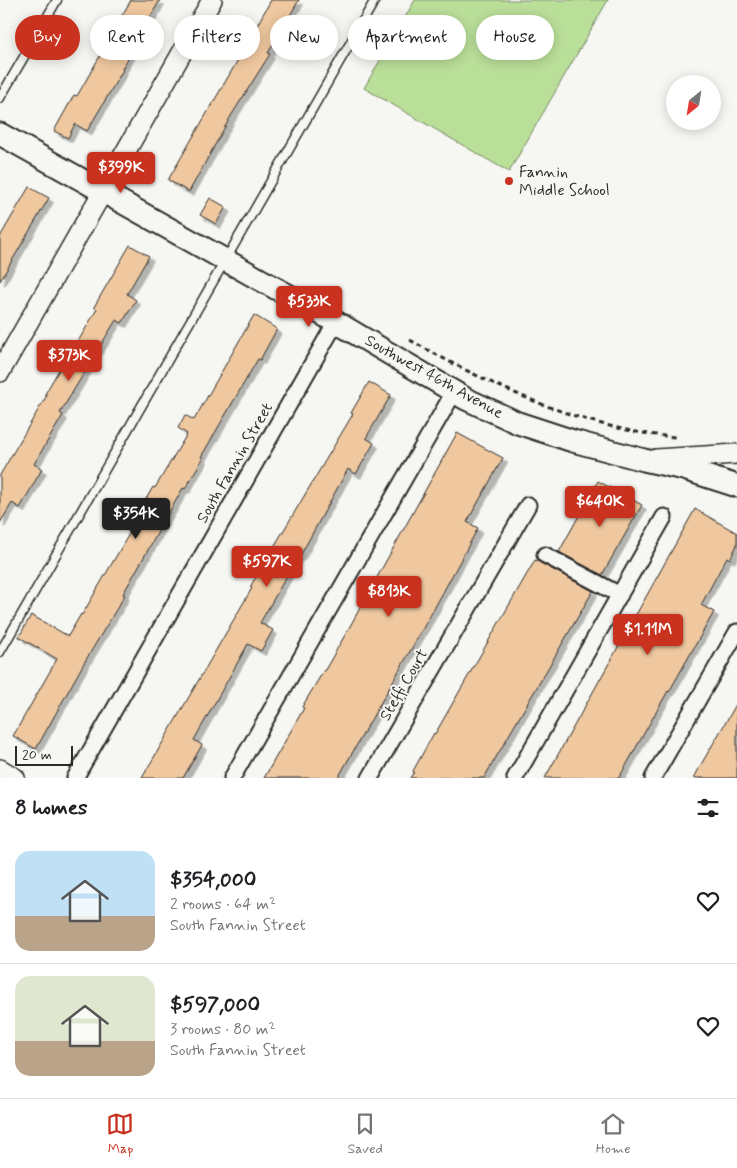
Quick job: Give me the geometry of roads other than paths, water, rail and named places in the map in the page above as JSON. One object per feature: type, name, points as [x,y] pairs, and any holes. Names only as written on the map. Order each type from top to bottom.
[{"type":"main road","name":"Southwest 46th Avenue","points":[[0,134],[336,322],[466,399],[518,423],[573,441],[684,469],[737,486]]},
{"type":"street","points":[[0,372],[212,0]]},
{"type":"street","name":"South Fannin Street","points":[[75,778],[336,322]]},
{"type":"street","points":[[232,778],[454,392]]},
{"type":"street","points":[[644,460],[737,454]]},
{"type":"street","name":"Steffi Court","points":[[370,778],[528,505]]},
{"type":"street","points":[[515,778],[664,517]]},
{"type":"street","points":[[545,555],[620,595]]},
{"type":"street","points":[[653,778],[732,653],[737,632]]},
{"type":"street","points":[[0,769],[15,778]]},
{"type":"lane","points":[[0,98],[56,0]]},
{"type":"lane","points":[[0,652],[374,0]]},
{"type":"place","name":"Fannin Middle School","points":[[509,181]]}]
